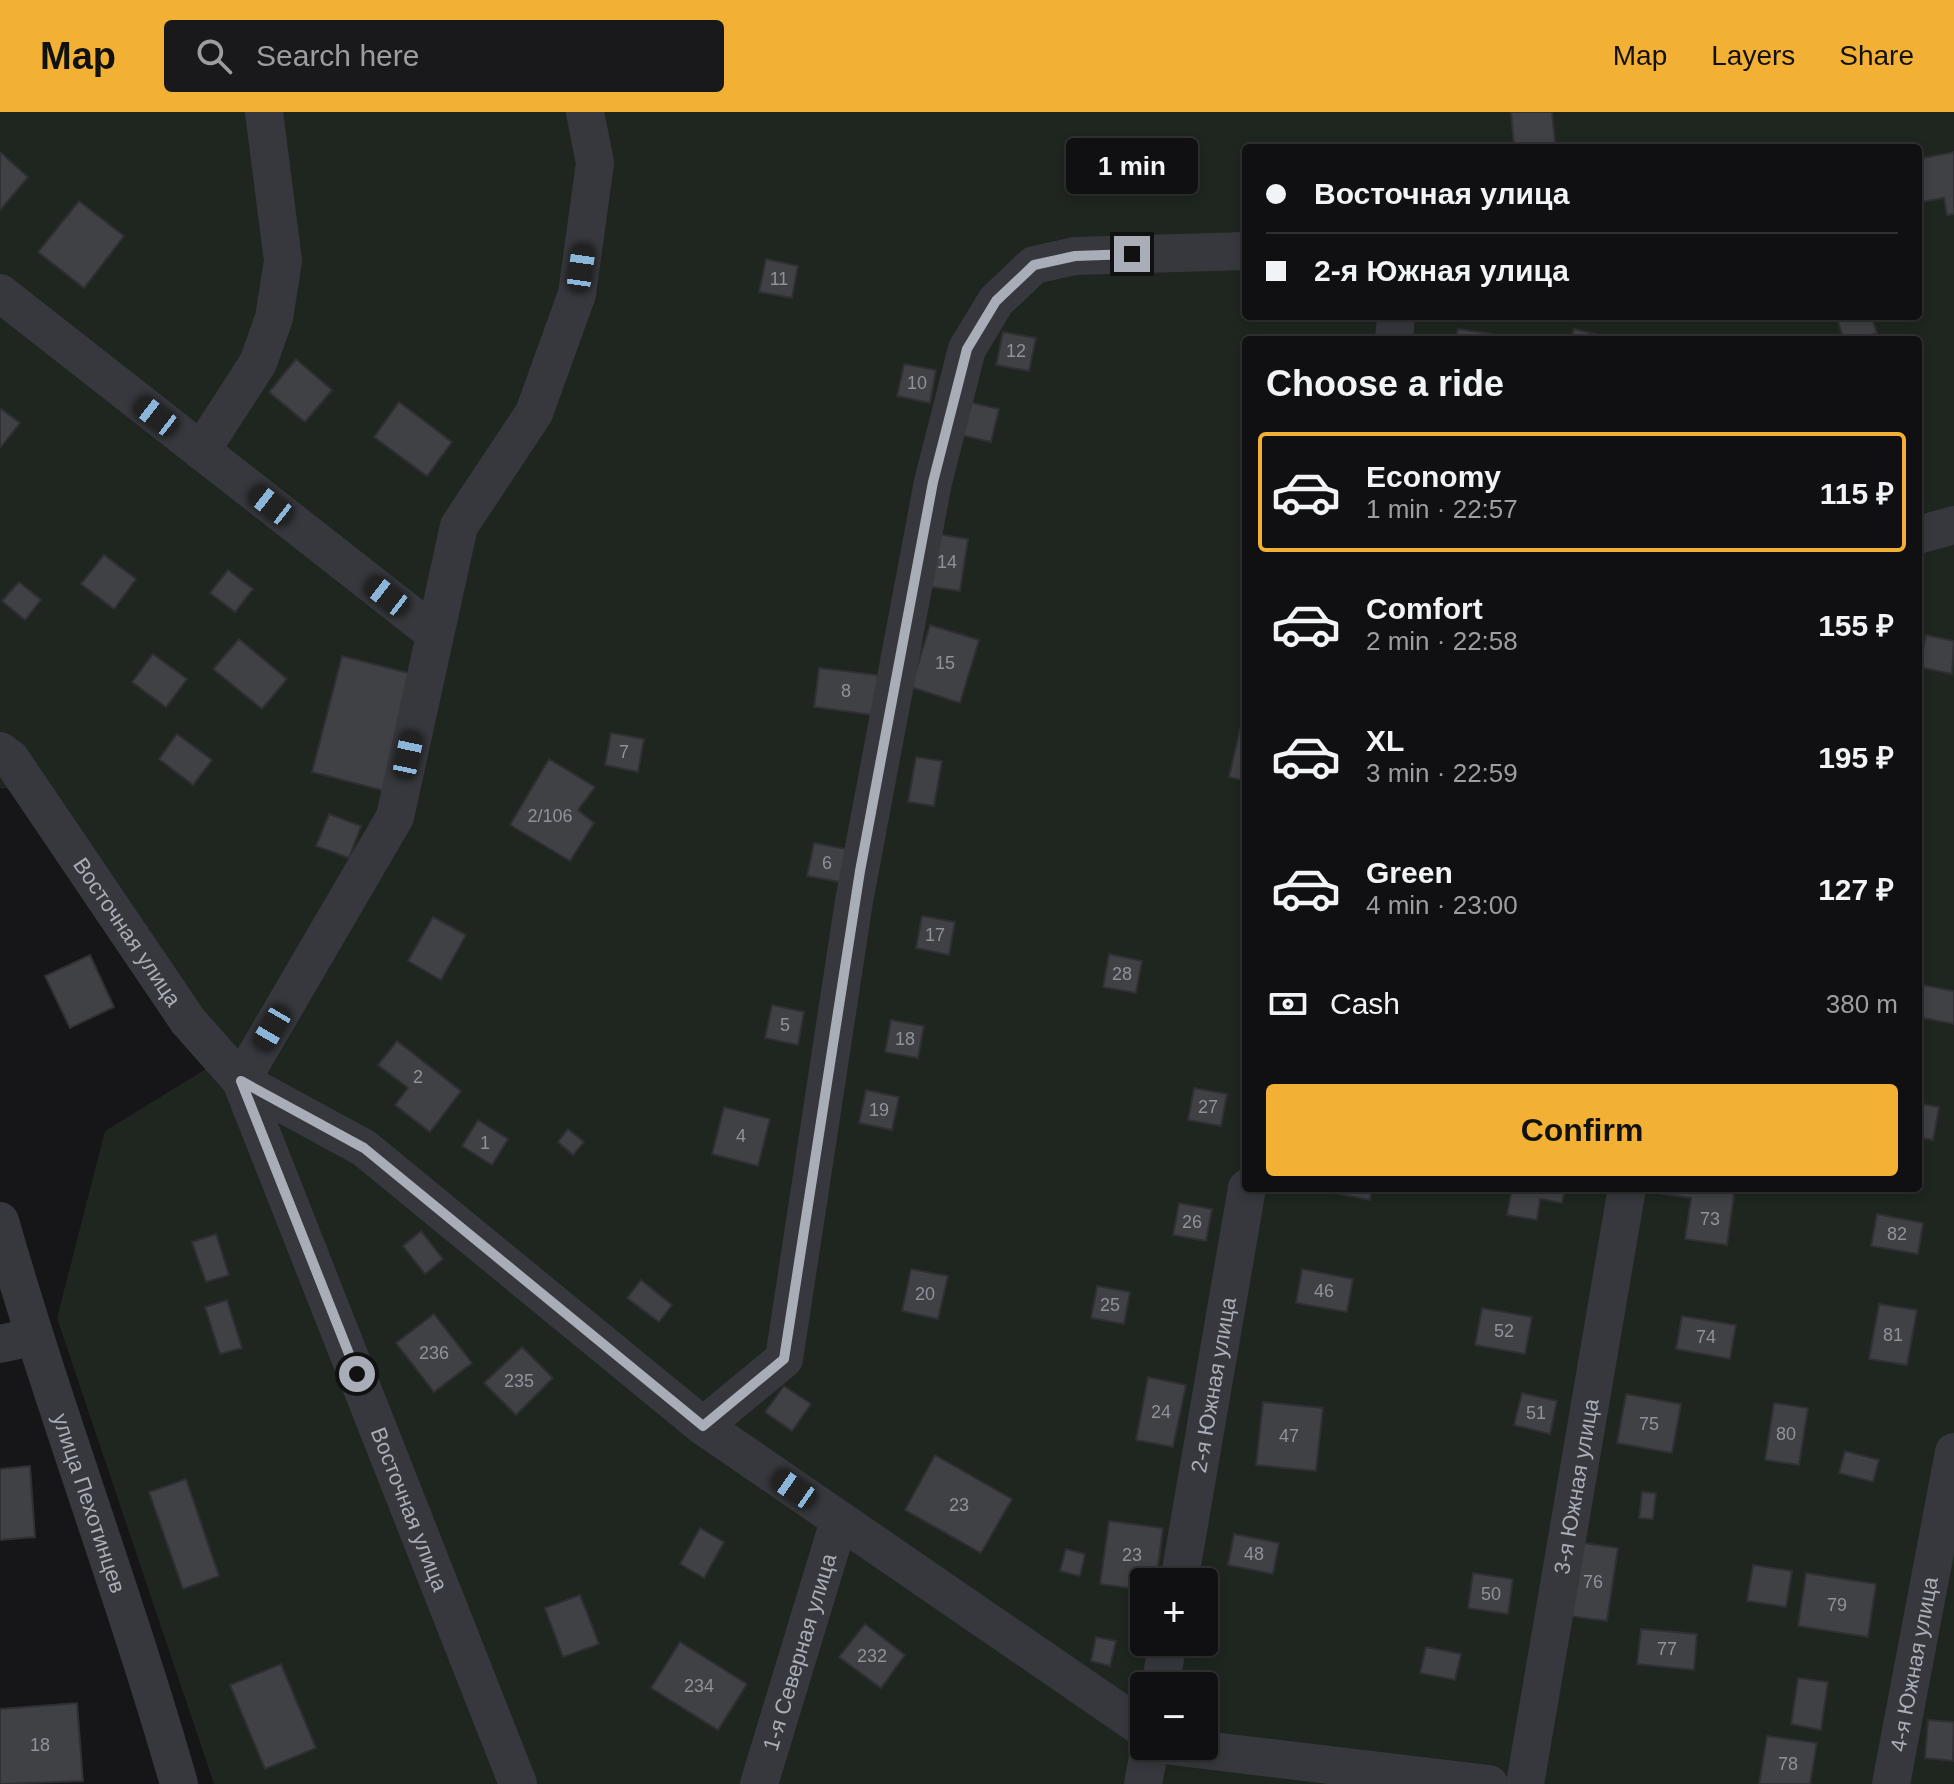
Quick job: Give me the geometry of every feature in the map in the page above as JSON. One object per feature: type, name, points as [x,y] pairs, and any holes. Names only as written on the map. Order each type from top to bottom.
[{"type":"street","points":[[201,451],[258,363],[274,318],[283,261],[264,112]]},
{"type":"street","points":[[585,112],[595,163],[577,294],[534,413],[459,526],[395,817],[241,1081],[364,1148],[703,1426],[1130,1719]]},
{"type":"street","points":[[703,1426],[784,1359],[854,901],[933,482],[967,349],[996,301],[1034,265],[1075,256],[1242,251]]},
{"type":"street","points":[[0,293],[434,633]]},
{"type":"street","points":[[1922,534],[1954,525]]},
{"type":"street","name":"Восточная улица","points":[[3,758],[188,1021],[241,1081],[518,1784]]},
{"type":"street","name":"2-я Южная улица","points":[[1181,1568],[1246,1192]]},
{"type":"street","name":"3-я Южная улица","points":[[1525,1784],[1626,1192]]},
{"type":"street","name":"улица Пехотинцев","points":[[0,1221],[16,1341],[157,1706],[179,1784]]},
{"type":"street","name":"4-я Южная улица","points":[[1891,1784],[1954,1452]]},
{"type":"street","name":"1-я Северная улица","points":[[759,1784],[839,1521]]},
{"type":"street","points":[[1218,1752],[1489,1784]]},
{"type":"street","points":[[1143,1784],[1147,1760]]},
{"type":"shaded area","points":[[0,112],[1954,112],[1954,1784],[214,1784],[57,1318],[105,1131],[232,1053],[33,791],[0,788]]},
{"type":"building","points":[[1511,112],[1552,112],[1555,143],[1514,144]]},
{"type":"building","points":[[0,152],[28,177],[0,210]]},
{"type":"building","points":[[1954,152],[1954,214],[1947,215],[1944,198],[1922,202],[1922,158]]},
{"type":"building","points":[[79,201],[124,236],[84,288],[38,252]]},
{"type":"building","points":[[766,259],[798,266],[792,298],[759,292]]},
{"type":"building","points":[[1837,320],[1872,320],[1877,333],[1868,336],[1843,336]]},
{"type":"building","points":[[1458,329],[1493,334],[1493,336],[1457,336]]},
{"type":"building","points":[[1574,329],[1603,336],[1572,336]]},
{"type":"building","points":[[1003,332],[1036,338],[1029,371],[996,365]]},
{"type":"building","points":[[296,359],[332,390],[305,422],[269,392]]},
{"type":"building","points":[[904,364],[936,370],[930,403],[897,396]]},
{"type":"building","points":[[399,402],[452,442],[427,476],[374,437]]},
{"type":"building","points":[[969,402],[999,409],[991,442],[961,435]]},
{"type":"building","points":[[0,408],[20,423],[0,448]]},
{"type":"building","points":[[933,533],[968,539],[960,591],[925,586]]},
{"type":"building","points":[[104,555],[136,579],[114,609],[81,584]]},
{"type":"building","points":[[228,570],[253,589],[235,612],[210,593]]},
{"type":"building","points":[[19,582],[41,600],[25,620],[2,601]]},
{"type":"building","points":[[930,625],[979,640],[960,703],[911,687]]},
{"type":"building","points":[[1926,635],[1954,641],[1952,674],[1922,668]]},
{"type":"building","points":[[239,639],[287,679],[262,709],[213,669]]},
{"type":"building","points":[[153,654],[187,679],[166,707],[132,682]]},
{"type":"building","points":[[342,656],[416,675],[385,791],[312,772]]},
{"type":"building","points":[[819,668],[878,675],[873,715],[814,707]]},
{"type":"building","points":[[1240,729],[1242,729],[1242,780],[1229,777]]},
{"type":"building","points":[[611,733],[644,739],[638,772],[605,765]]},
{"type":"building","points":[[177,734],[212,760],[193,785],[159,759]]},
{"type":"building","points":[[916,757],[942,761],[934,806],[908,802]]},
{"type":"building","points":[[549,759],[595,787],[578,810],[594,823],[570,861],[510,825]]},
{"type":"building","points":[[329,814],[361,826],[349,858],[316,846]]},
{"type":"building","points":[[814,843],[846,849],[840,882],[807,876]]},
{"type":"building","points":[[922,916],[955,922],[949,955],[916,948]]},
{"type":"building","points":[[433,917],[466,935],[441,980],[408,961]]},
{"type":"building","points":[[1109,954],[1142,961],[1136,993],[1103,987]]},
{"type":"building","points":[[90,955],[114,1007],[70,1028],[45,976]]},
{"type":"building","points":[[1922,985],[1954,991],[1954,1024],[1922,1018]]},
{"type":"building","points":[[772,1005],[804,1012],[798,1045],[765,1038]]},
{"type":"building","points":[[891,1020],[924,1026],[918,1058],[885,1052]]},
{"type":"building","points":[[397,1041],[461,1091],[430,1132],[395,1105],[408,1088],[378,1065]]},
{"type":"building","points":[[1194,1088],[1227,1094],[1221,1126],[1188,1120]]},
{"type":"building","points":[[866,1090],[899,1097],[892,1130],[859,1123]]},
{"type":"building","points":[[1922,1104],[1939,1107],[1933,1140],[1922,1138]]},
{"type":"building","points":[[724,1107],[770,1119],[758,1166],[712,1154]]},
{"type":"building","points":[[478,1120],[508,1139],[492,1165],[462,1146]]},
{"type":"building","points":[[568,1129],[584,1142],[573,1155],[558,1142]]},
{"type":"building","points":[[1329,1192],[1371,1192],[1370,1200]]},
{"type":"building","points":[[1511,1192],[1564,1192],[1562,1203],[1540,1199],[1537,1220],[1507,1215]]},
{"type":"building","points":[[1650,1192],[1731,1192],[1734,1195],[1727,1245],[1685,1239],[1691,1198]]},
{"type":"building","points":[[1179,1203],[1212,1209],[1206,1241],[1173,1235]]},
{"type":"building","points":[[1877,1214],[1923,1223],[1918,1254],[1871,1246]]},
{"type":"building","points":[[421,1231],[443,1259],[425,1274],[403,1246]]},
{"type":"building","points":[[216,1234],[229,1275],[206,1282],[192,1242]]},
{"type":"building","points":[[911,1269],[948,1276],[938,1319],[902,1311]]},
{"type":"building","points":[[1302,1269],[1353,1279],[1347,1312],[1296,1303]]},
{"type":"building","points":[[641,1280],[672,1305],[659,1322],[627,1298]]},
{"type":"building","points":[[1097,1286],[1130,1292],[1124,1324],[1091,1318]]},
{"type":"building","points":[[227,1300],[242,1348],[220,1354],[205,1307]]},
{"type":"building","points":[[1879,1304],[1917,1310],[1907,1365],[1869,1359]]},
{"type":"building","points":[[1482,1308],[1532,1317],[1525,1354],[1475,1345]]},
{"type":"building","points":[[434,1314],[472,1363],[434,1392],[396,1343]]},
{"type":"building","points":[[1682,1316],[1736,1325],[1730,1359],[1676,1349]]},
{"type":"building","points":[[522,1347],[553,1378],[516,1415],[484,1383]]},
{"type":"building","points":[[1148,1377],[1186,1385],[1173,1447],[1136,1440]]},
{"type":"building","points":[[784,1386],[811,1404],[792,1431],[765,1412]]},
{"type":"building","points":[[1522,1393],[1557,1401],[1550,1434],[1514,1425]]},
{"type":"building","points":[[1626,1394],[1681,1404],[1672,1453],[1617,1443]]},
{"type":"building","points":[[1263,1402],[1323,1408],[1316,1471],[1256,1465]]},
{"type":"building","points":[[1774,1403],[1808,1408],[1799,1465],[1765,1460]]},
{"type":"building","points":[[1845,1451],[1879,1460],[1873,1482],[1839,1473]]},
{"type":"building","points":[[935,1455],[1012,1499],[981,1553],[905,1510]]},
{"type":"building","points":[[30,1466],[35,1537],[0,1540],[0,1469]]},
{"type":"building","points":[[186,1479],[219,1576],[183,1589],[149,1492]]},
{"type":"building","points":[[1642,1492],[1656,1493],[1653,1519],[1639,1518]]},
{"type":"building","points":[[1109,1521],[1163,1528],[1158,1568],[1130,1568],[1130,1588],[1100,1584]]},
{"type":"building","points":[[700,1528],[724,1542],[704,1578],[680,1564]]},
{"type":"building","points":[[1234,1534],[1279,1543],[1273,1574],[1228,1565]]},
{"type":"building","points":[[1578,1542],[1618,1548],[1607,1621],[1568,1616]]},
{"type":"building","points":[[1066,1549],[1085,1554],[1080,1576],[1060,1571]]},
{"type":"building","points":[[1753,1565],[1792,1571],[1786,1607],[1747,1601]]},
{"type":"building","points":[[1473,1573],[1513,1579],[1508,1614],[1468,1608]]},
{"type":"building","points":[[1806,1573],[1876,1584],[1868,1637],[1798,1626]]},
{"type":"building","points":[[580,1595],[599,1644],[563,1657],[545,1608]]},
{"type":"building","points":[[865,1624],[905,1655],[881,1688],[839,1657]]},
{"type":"building","points":[[1641,1629],[1697,1634],[1694,1670],[1637,1664]]},
{"type":"building","points":[[1096,1637],[1116,1641],[1110,1666],[1091,1661]]},
{"type":"building","points":[[680,1642],[747,1684],[718,1730],[651,1688]]},
{"type":"building","points":[[1426,1647],[1461,1654],[1455,1680],[1420,1673]]},
{"type":"building","points":[[281,1664],[316,1748],[265,1769],[230,1685]]},
{"type":"building","points":[[1798,1678],[1828,1682],[1821,1730],[1791,1724]]},
{"type":"building","points":[[77,1703],[83,1781],[0,1784],[0,1709]]},
{"type":"building","points":[[1928,1720],[1954,1722],[1953,1761],[1925,1758]]},
{"type":"building","points":[[1767,1736],[1817,1743],[1810,1784],[1759,1784]]},
{"type":"route","points":[[357,1374],[241,1081],[364,1148],[703,1426],[784,1359],[860,871],[933,482],[967,349],[996,301],[1034,265],[1075,256],[1132,254]]}]
